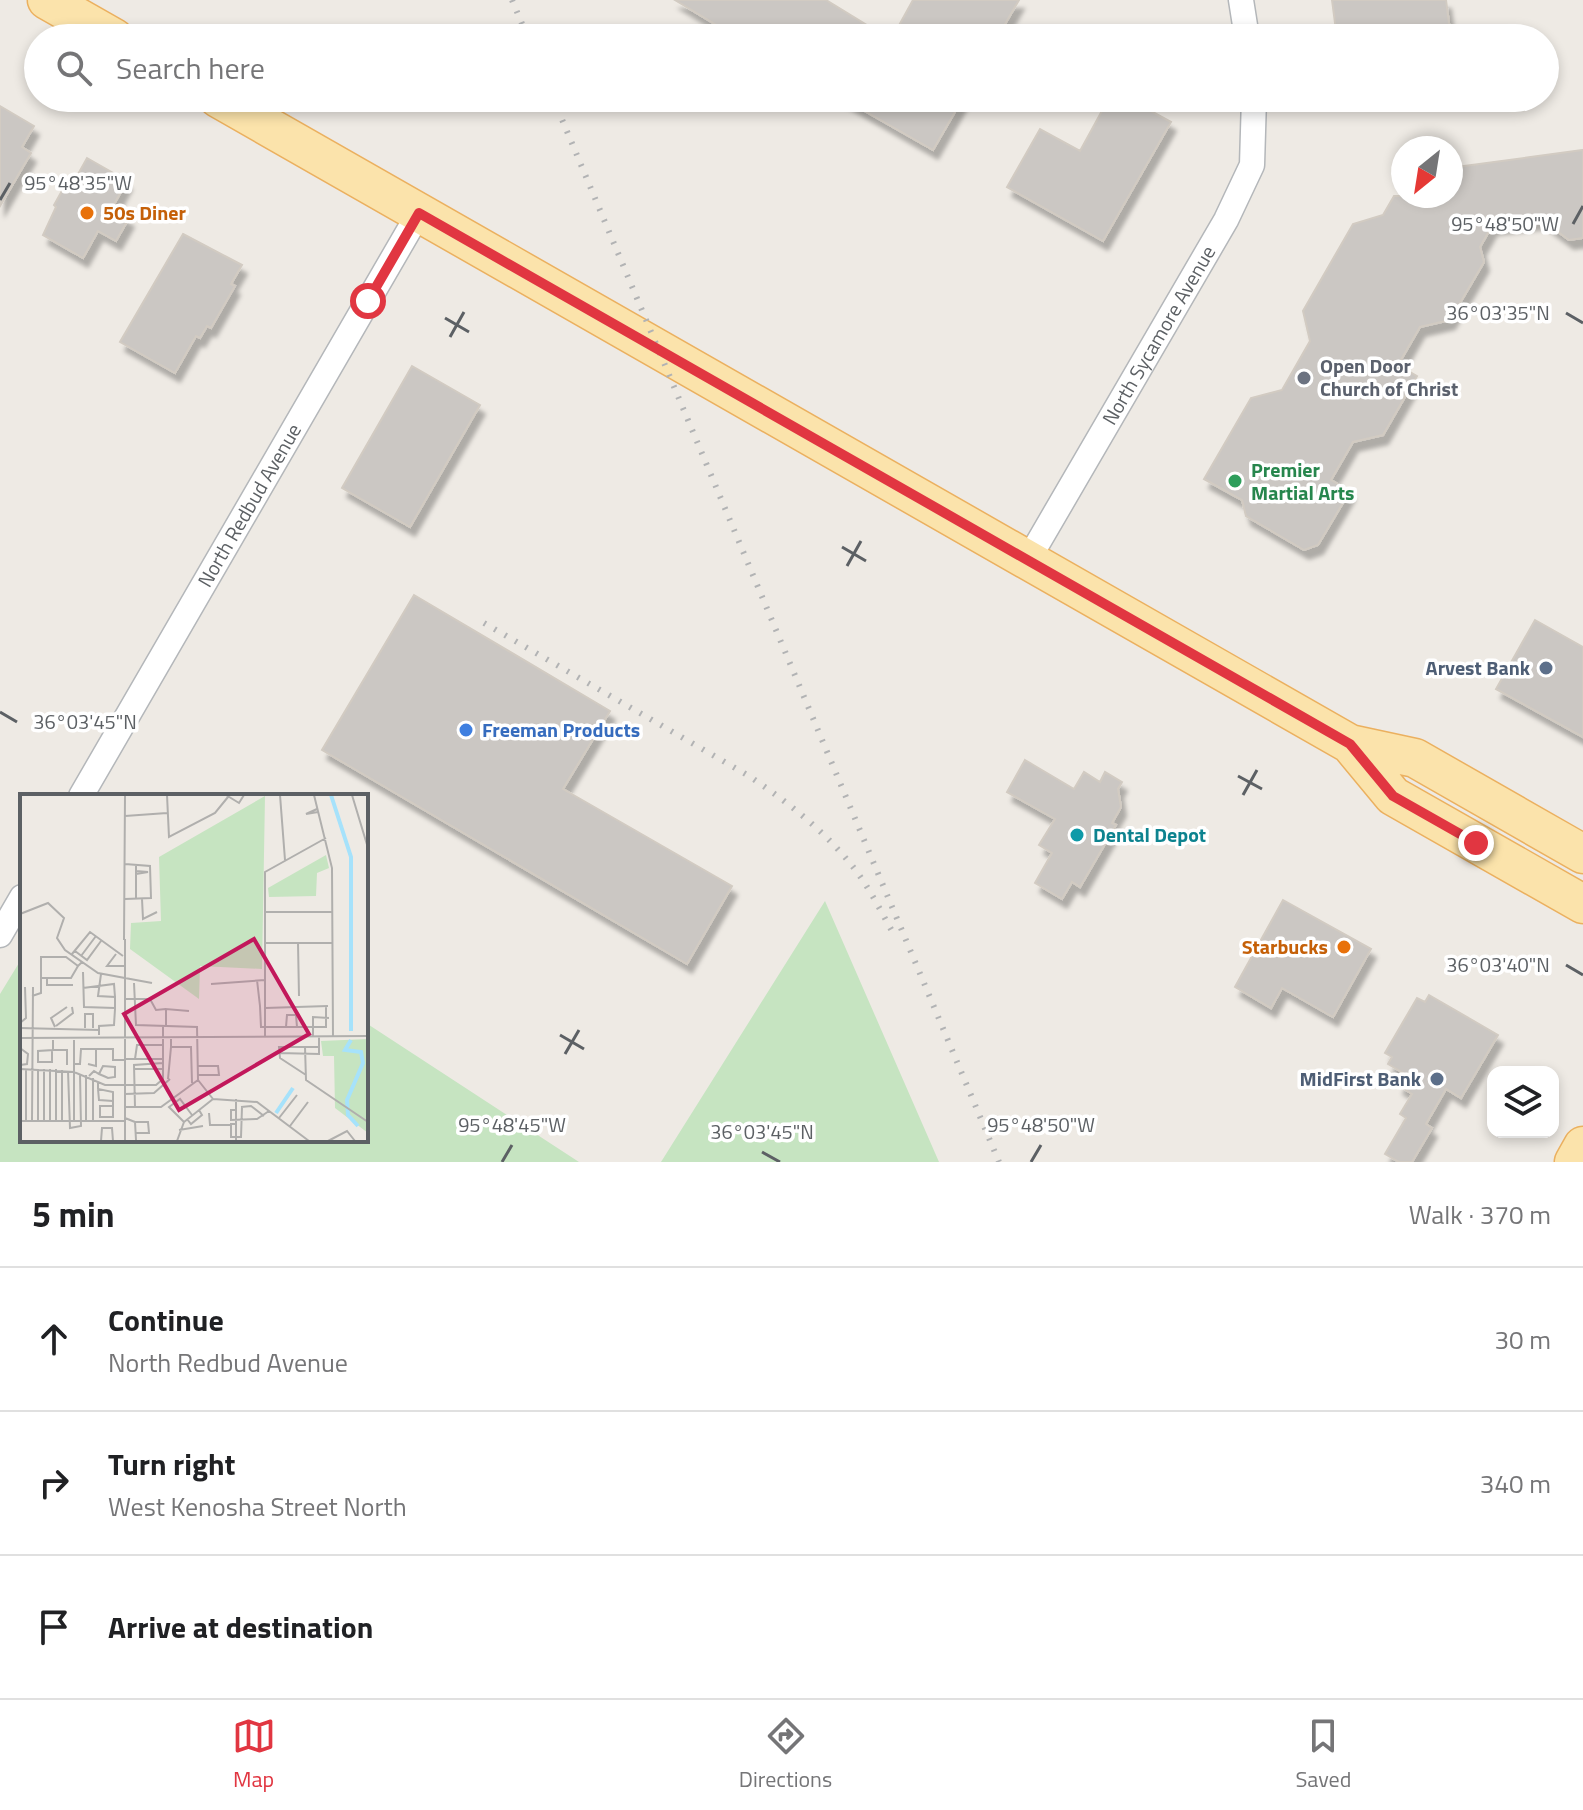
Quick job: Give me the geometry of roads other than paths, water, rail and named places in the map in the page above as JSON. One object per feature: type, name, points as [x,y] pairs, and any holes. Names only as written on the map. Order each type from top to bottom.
[{"type":"main road","points":[[47,0],[89,24]]},
{"type":"main road","points":[[242,112],[1350,744],[1415,758],[1583,854]]},
{"type":"main road","points":[[1350,744],[1393,796],[1583,904]]},
{"type":"main road","points":[[1574,1162],[1583,1146]]},
{"type":"street","points":[[1241,0],[1245,24]]},
{"type":"street","name":"North Sycamore Avenue","points":[[1028,560],[1226,220],[1252,165],[1254,112]]},
{"type":"street","name":"North Redbud Avenue","points":[[82,794],[419,213]]},
{"type":"street","points":[[0,935],[20,900]]},
{"type":"railway","points":[[512,0],[522,24]]},
{"type":"railway","points":[[559,112],[999,1162]]},
{"type":"railway","points":[[484,623],[749,776],[776,795],[815,826],[849,862],[892,931]]},
{"type":"place","name":"50s Diner","points":[[87,213]]},
{"type":"place","name":"Open Door Church of Christ","points":[[1304,378]]},
{"type":"place","name":"Premier Martial Arts","points":[[1235,481]]},
{"type":"place","name":"Arvest Bank","points":[[1546,668]]},
{"type":"place","name":"Freeman Products","points":[[466,730]]},
{"type":"place","name":"Dental Depot","points":[[1077,835]]},
{"type":"place","name":"Starbucks","points":[[1344,947]]},
{"type":"place","name":"MidFirst Bank","points":[[1437,1079]]}]
